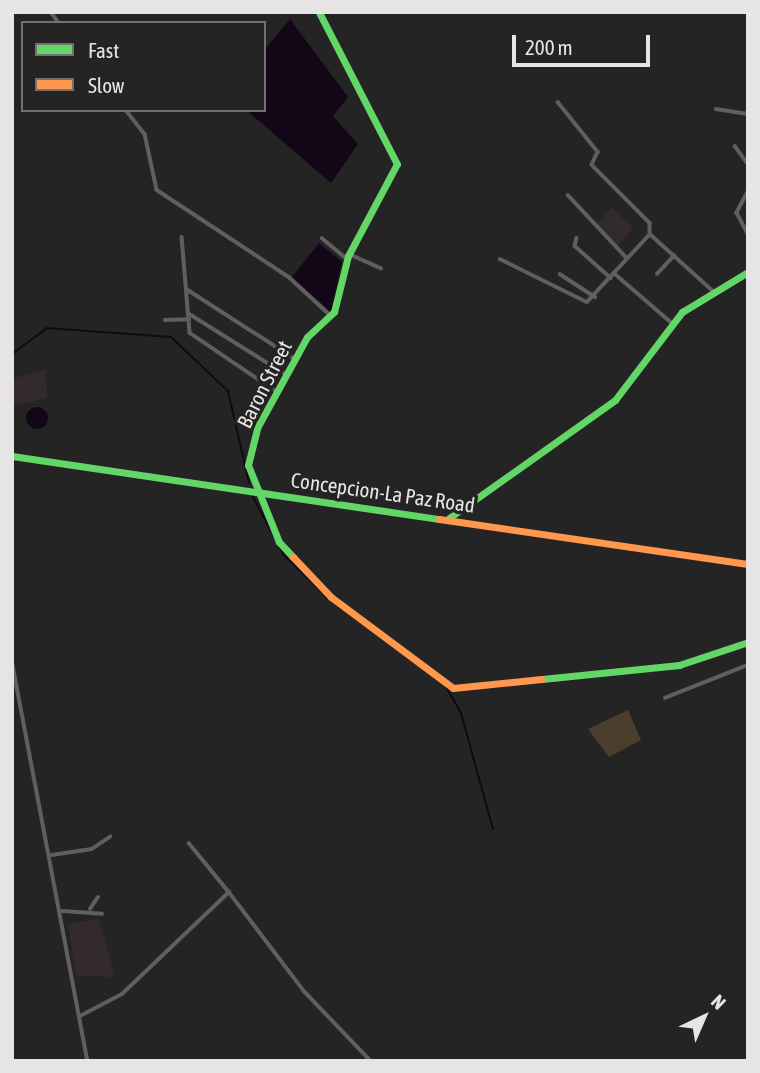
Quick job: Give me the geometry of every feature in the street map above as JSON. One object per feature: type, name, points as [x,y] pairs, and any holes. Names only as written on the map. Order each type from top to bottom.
[{"type":"street","name":"Baron Street","points":[[319,12],[397,164],[348,256],[331,316],[295,359],[277,392],[249,456],[265,517],[302,571],[453,688],[679,665],[748,642]]},
{"type":"street","points":[[500,259],[584,302],[595,297],[650,234],[650,223],[592,165],[598,152],[558,102]]},
{"type":"street","points":[[716,109],[748,114]]},
{"type":"street","points":[[128,112],[145,134],[157,190],[289,277],[331,316]]},
{"type":"street","points":[[735,146],[748,164]]},
{"type":"street","points":[[748,192],[737,213],[748,234]]},
{"type":"street","points":[[568,195],[628,258]]},
{"type":"street","points":[[650,234],[713,291]]},
{"type":"street","points":[[182,237],[190,334],[277,392]]},
{"type":"street","points":[[322,237],[348,256],[381,268]]},
{"type":"street","points":[[577,237],[574,244],[611,278]]},
{"type":"street","points":[[657,274],[674,256]]},
{"type":"street","points":[[449,518],[615,400],[672,323],[713,291],[748,272]]},
{"type":"street","points":[[614,273],[672,323]]},
{"type":"street","points":[[560,274],[595,297]]},
{"type":"street","points":[[187,290],[295,359]]},
{"type":"street","points":[[188,313],[286,375]]},
{"type":"street","points":[[165,320],[189,319]]},
{"type":"street","name":"Concepcion-La Paz Road","points":[[12,456],[449,518],[748,564]]},
{"type":"street","points":[[12,660],[63,911],[88,1061]]},
{"type":"street","points":[[665,698],[748,665]]},
{"type":"street","points":[[52,855],[92,849],[110,837]]},
{"type":"street","points":[[189,843],[305,992],[371,1061]]},
{"type":"street","points":[[80,1016],[122,994],[229,892]]},
{"type":"street","points":[[90,909],[98,897]]},
{"type":"street","points":[[63,911],[90,909],[102,914]]},
{"type":"shaded area","points":[[290,19],[348,97],[333,116],[358,144],[331,183],[248,112],[266,112],[266,48]]},
{"type":"shaded area","points":[[612,208],[634,229],[618,245],[596,225]]},
{"type":"shaded area","points":[[319,243],[342,262],[331,312],[292,277]]},
{"type":"shaded area","points":[[46,369],[47,398],[12,406],[12,379]]},
{"type":"shaded area","points":[[37,407],[45,410],[48,418],[45,426],[37,429],[29,426],[26,418],[29,410]]},
{"type":"shaded area","points":[[628,710],[641,740],[609,757],[588,729]]},
{"type":"shaded area","points":[[99,919],[115,977],[76,976],[68,924]]},
{"type":"waterway","points":[[12,354],[47,328],[171,337],[228,391],[249,483]]},
{"type":"waterway","points":[[253,497],[284,555],[328,598]]},
{"type":"waterway","points":[[335,603],[415,663]]},
{"type":"waterway","points":[[445,685],[461,713],[493,829]]},
{"type":"traffic: fast","points":[[293,557],[279,542],[248,465],[257,428],[307,337],[334,312],[348,256],[397,164],[319,12]]},
{"type":"traffic: fast","points":[[449,518],[615,400],[682,312],[748,272]]},
{"type":"traffic: fast","points":[[12,456],[439,519]]},
{"type":"traffic: fast","points":[[542,679],[679,665],[748,642]]},
{"type":"traffic: slow","points":[[439,519],[748,564]]},
{"type":"traffic: slow","points":[[293,557],[331,597],[453,688],[542,679]]}]
